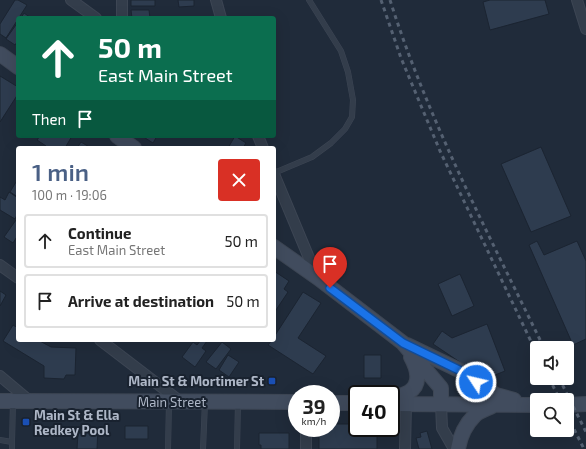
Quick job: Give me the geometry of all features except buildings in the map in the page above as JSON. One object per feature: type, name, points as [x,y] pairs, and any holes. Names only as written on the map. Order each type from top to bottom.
[{"type":"street","points":[[71,0],[93,16]]},
{"type":"street","points":[[122,0],[122,16]]},
{"type":"street","points":[[216,0],[220,16]]},
{"type":"street","points":[[576,0],[586,29]]},
{"type":"street","points":[[0,54],[16,66]]},
{"type":"street","points":[[119,138],[131,146]]},
{"type":"street","points":[[276,178],[318,278]]},
{"type":"street","points":[[276,248],[318,278],[403,343],[461,371],[496,395],[530,404]]},
{"type":"street","points":[[0,265],[16,277]]},
{"type":"street","points":[[102,342],[175,402]]},
{"type":"street","points":[[400,396],[409,392],[416,385],[417,376],[415,365],[403,343]]},
{"type":"street","points":[[403,343],[441,388],[440,404],[442,428],[454,449]]},
{"type":"street","points":[[0,376],[31,402]]},
{"type":"street","name":"Main Street","points":[[6,401],[288,402]]},
{"type":"street","points":[[400,404],[530,405]]},
{"type":"street","points":[[405,449],[406,404]]},
{"type":"street","points":[[574,404],[586,404]]},
{"type":"street","points":[[458,449],[459,441],[465,428],[476,414],[493,405]]},
{"type":"street","points":[[306,437],[306,449]]},
{"type":"lane","points":[[276,172],[312,157],[331,144],[346,129],[352,117],[353,100],[348,72],[341,51],[309,0]]},
{"type":"lane","points":[[6,401],[12,449]]},
{"type":"lane","points":[[168,449],[175,402]]},
{"type":"lane","points":[[203,449],[205,402]]},
{"type":"lane","points":[[236,449],[238,402]]},
{"type":"lane","points":[[0,440],[12,442]]},
{"type":"railway","points":[[381,0],[401,58],[440,151],[531,341]]},
{"type":"railway","points":[[390,0],[405,45],[441,133],[481,220],[541,341]]},
{"type":"railway","points":[[552,385],[556,393]]},
{"type":"railway","points":[[562,385],[586,432]]},
{"type":"railway","points":[[574,429],[584,449]]},
{"type":"place","name":"Main St & Mortimer St","points":[[272,381]]},
{"type":"place","name":"Main St & Ella Redkey Pool","points":[[26,422]]},
{"type":"route","points":[[330,288],[403,343],[461,371],[476,382]]}]
